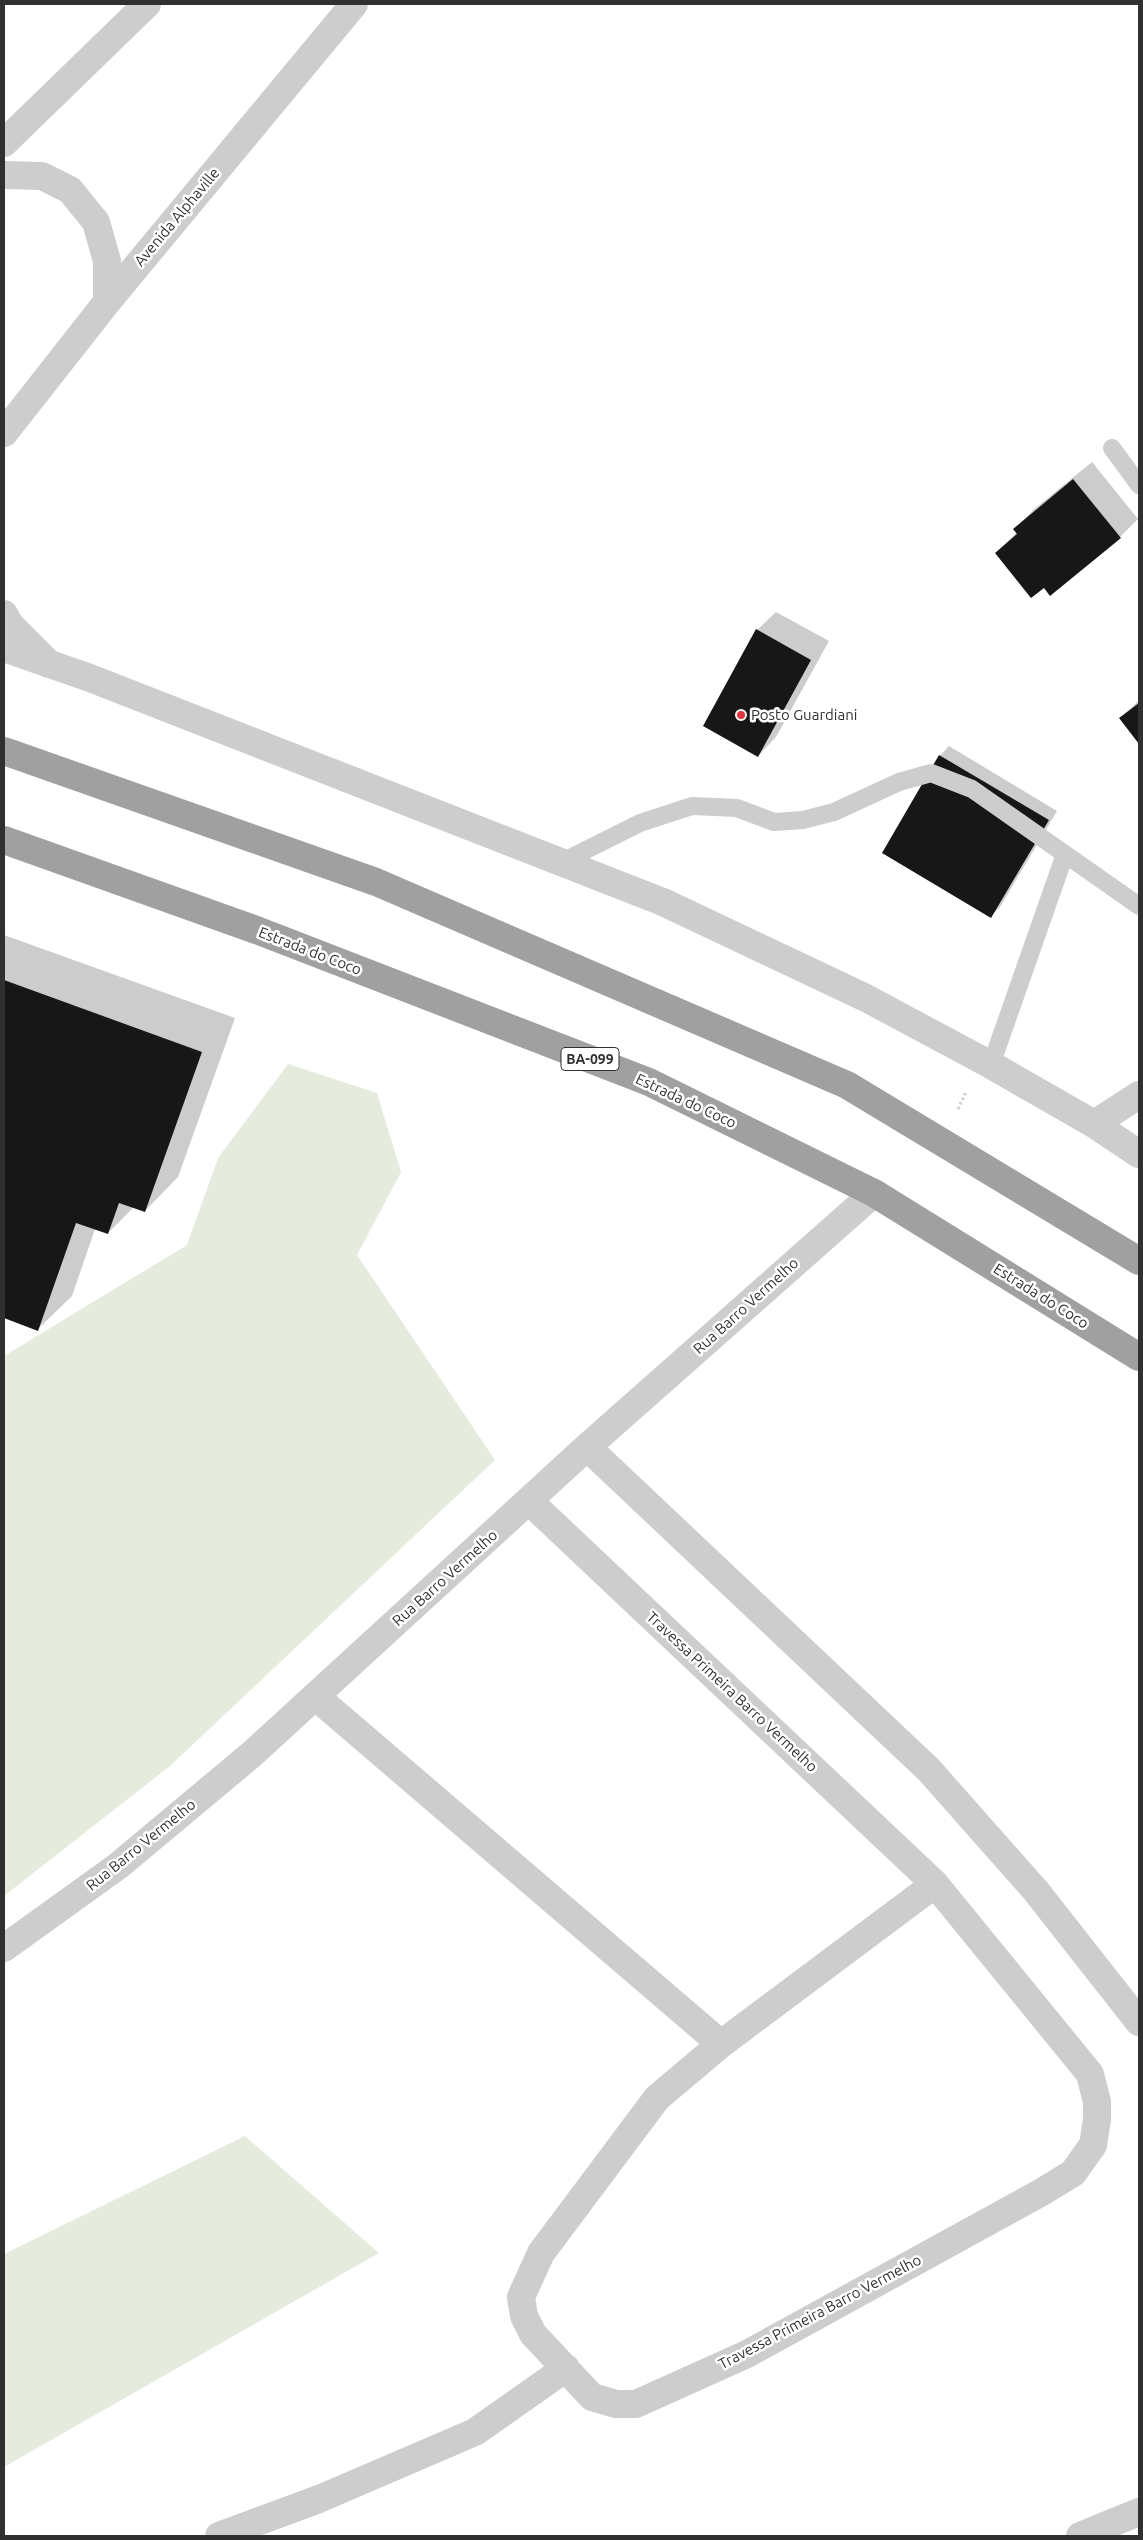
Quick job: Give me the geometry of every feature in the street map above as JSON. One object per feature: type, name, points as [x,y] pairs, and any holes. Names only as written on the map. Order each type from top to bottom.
[{"type":"highway","points":[[4,751],[376,882],[847,1085],[1139,1261]]},
{"type":"highway","name":"Estrada do Coco","points":[[4,840],[259,931],[649,1082],[874,1193],[1139,1357]]},
{"type":"street","points":[[4,143],[147,4]]},
{"type":"street","name":"Avenida Alphaville","points":[[4,433],[107,302],[354,4]]},
{"type":"street","points":[[4,175],[42,176],[70,190],[96,222],[107,261],[107,302]]},
{"type":"street","points":[[4,614],[10,625],[49,664]]},
{"type":"street","points":[[4,648],[352,779],[680,910],[866,998],[1094,1124],[1139,1154]]},
{"type":"street","points":[[1094,1124],[1139,1095]]},
{"type":"street","name":"Rua Barro Vermelho","points":[[4,1948],[118,1866],[252,1754],[587,1447],[874,1193]]},
{"type":"street","points":[[587,1447],[929,1770],[1036,1891],[1139,2022]]},
{"type":"street","name":"Travessa Primeira Barro Vermelho","points":[[529,1501],[935,1884],[1090,2074],[1097,2102],[1097,2119],[1093,2145],[1073,2173],[1042,2192],[747,2354],[636,2404],[616,2404],[592,2397],[533,2334],[524,2316],[521,2296],[541,2253],[657,2098],[721,2044],[935,1884]]},
{"type":"street","points":[[316,1696],[721,2044]]},
{"type":"street","points":[[219,2536],[319,2499],[475,2432],[566,2368]]},
{"type":"street","points":[[1080,2536],[1139,2512]]},
{"type":"lane","points":[[1112,448],[1139,485]]},
{"type":"lane","points":[[562,862],[640,822],[692,806],[737,808],[774,822],[803,820],[834,812],[899,782],[931,773],[972,789],[1139,906]]},
{"type":"lane","points":[[986,1063],[1065,854]]},
{"type":"path","points":[[941,1142],[986,1063]]},
{"type":"shaded area","points":[[288,1064],[377,1093],[401,1172],[357,1255],[495,1460],[170,1766],[4,1896],[4,1356],[187,1245],[218,1158]]},
{"type":"shaded area","points":[[245,2136],[379,2253],[4,2467],[4,2254]]},
{"type":"building","points":[[1073,479],[1121,538],[1050,596],[1044,588],[1031,598],[995,553],[1017,534],[1013,529]]},
{"type":"building","points":[[756,629],[811,660],[758,757],[703,726]]},
{"type":"building","points":[[1139,703],[1139,744],[1119,718]]},
{"type":"building","points":[[939,755],[1049,820],[991,918],[882,853]]},
{"type":"building","points":[[4,980],[202,1052],[145,1212],[119,1203],[108,1234],[76,1223],[38,1331],[4,1318]]},
{"type":"place","name":"Posto Guardiani","points":[[741,715]]}]
